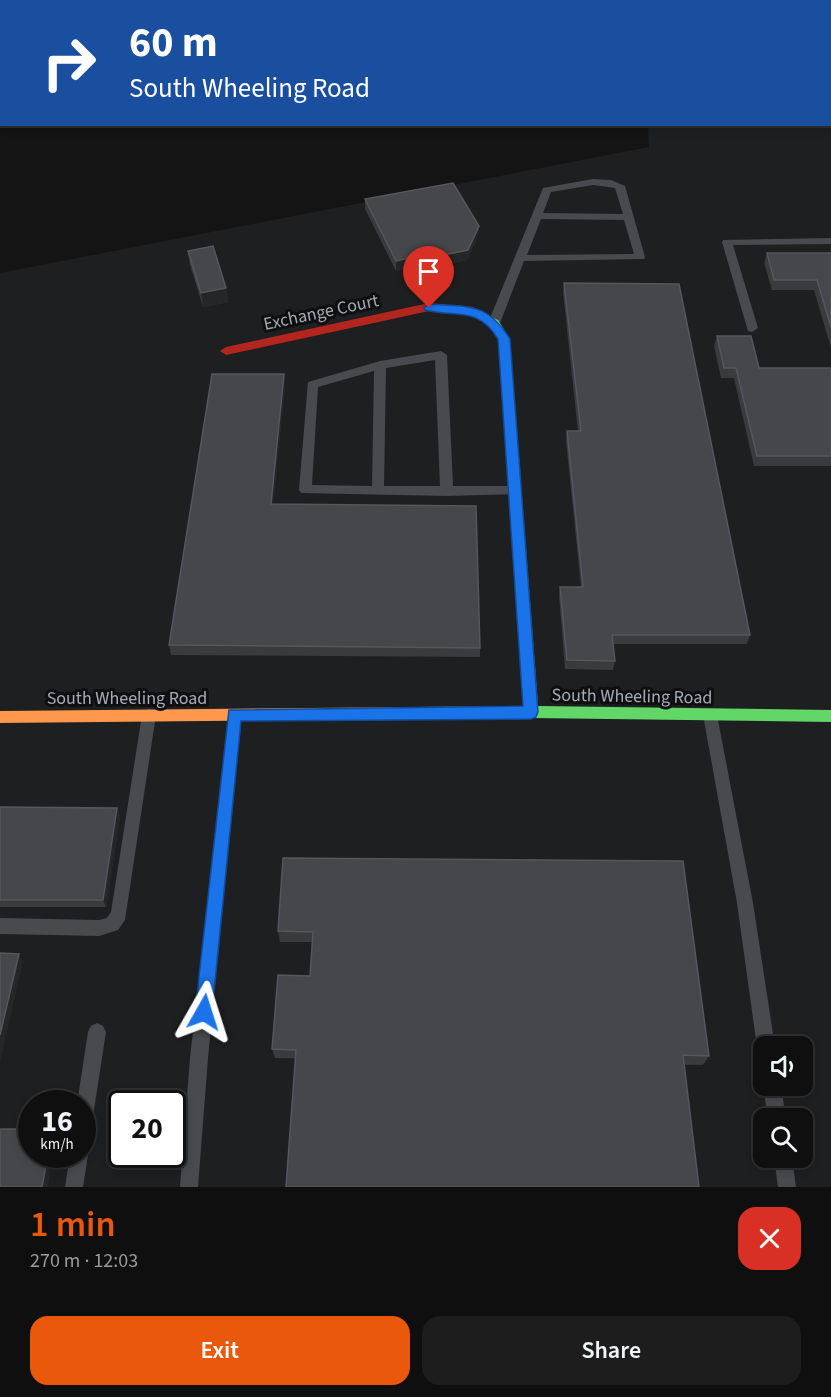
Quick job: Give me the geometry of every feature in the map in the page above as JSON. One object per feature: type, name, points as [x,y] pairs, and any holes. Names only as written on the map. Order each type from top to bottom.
[{"type":"street","name":"Exchange Court","points":[[226,351],[429,308],[473,311],[494,323]]},
{"type":"street","points":[[494,323],[504,339],[531,712]]},
{"type":"street","name":"South Wheeling Road","points":[[0,717],[531,712],[831,716]]},
{"type":"lane","points":[[494,323],[547,190],[594,183],[612,183],[620,186],[640,257],[520,258]]},
{"type":"lane","points":[[537,216],[630,217]]},
{"type":"lane","points":[[752,328],[727,242],[831,241]]},
{"type":"lane","points":[[447,491],[441,355],[380,365],[312,385],[305,490],[378,490],[447,491],[515,491]]},
{"type":"lane","points":[[378,490],[380,365]]},
{"type":"lane","points":[[0,926],[99,928],[112,925],[118,915],[149,715]]},
{"type":"lane","points":[[189,1187],[199,1058],[235,715]]},
{"type":"lane","points":[[710,715],[745,903],[764,1036]]},
{"type":"lane","points":[[88,1090],[97,1032]]},
{"type":"lane","points":[[74,1187],[77,1168]]},
{"type":"lane","points":[[784,1168],[787,1187]]},
{"type":"shaded area","points":[[648,126],[831,126],[831,1187],[0,1187],[0,273],[649,147]]},
{"type":"building","points":[[453,183],[479,226],[468,250],[420,260],[418,256],[396,261],[365,199]]},
{"type":"building","points":[[213,246],[226,288],[201,293],[188,251]]},
{"type":"building","points":[[767,253],[831,253],[831,327],[817,280],[774,280]]},
{"type":"building","points":[[564,283],[679,284],[750,635],[612,635],[615,661],[567,660],[560,587],[583,587],[567,431],[581,431]]},
{"type":"building","points":[[717,336],[751,336],[759,368],[831,368],[831,456],[757,456],[736,368],[724,368]]},
{"type":"building","points":[[212,374],[284,374],[271,504],[476,506],[480,648],[169,645]]},
{"type":"building","points":[[0,807],[117,808],[103,900],[0,900]]},
{"type":"building","points":[[283,858],[683,861],[709,1056],[683,1055],[699,1187],[286,1187],[296,1050],[272,1049],[278,975],[310,976],[313,932],[278,931]]},
{"type":"building","points":[[0,953],[19,954],[0,1035]]},
{"type":"building","points":[[0,1129],[18,1129],[18,1168],[46,1168],[42,1187],[0,1187]]},
{"type":"traffic: fast","points":[[486,319],[494,323],[504,339],[531,712]]},
{"type":"traffic: fast","points":[[414,713],[531,712],[831,716]]},
{"type":"traffic: slow","points":[[0,717],[414,713]]},
{"type":"traffic: jam","points":[[226,351],[429,307],[473,311],[486,319]]},
{"type":"route","points":[[204,1012],[235,715],[531,712],[504,339],[494,323],[473,311],[429,308]]}]
